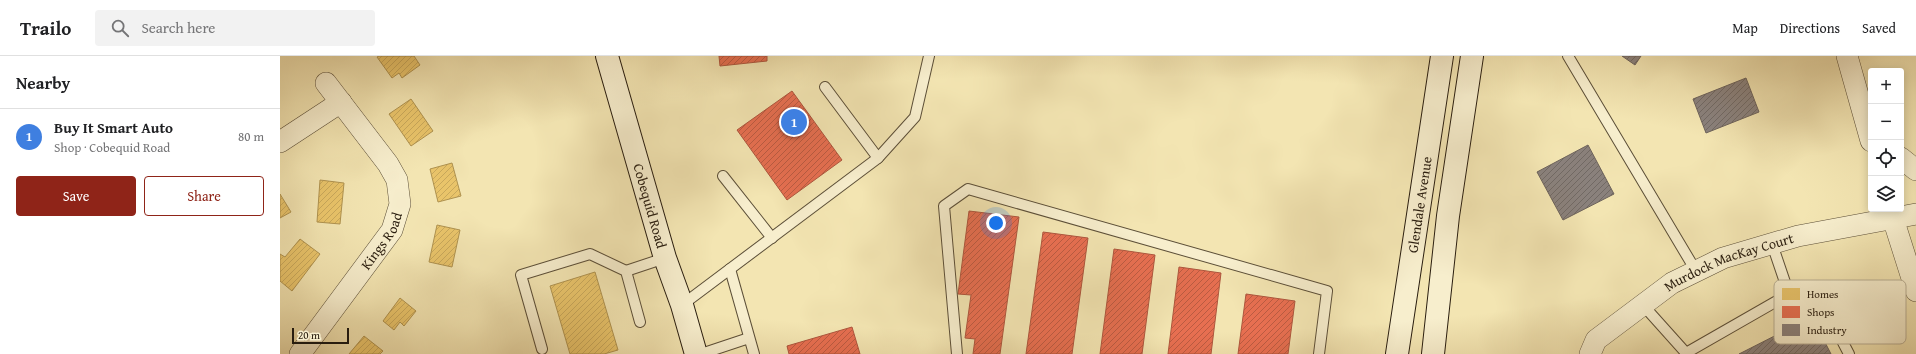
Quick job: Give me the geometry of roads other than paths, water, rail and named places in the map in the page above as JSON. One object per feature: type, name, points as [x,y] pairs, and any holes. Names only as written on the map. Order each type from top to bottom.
[{"type":"main road","name":"Cobequid Road","points":[[607,56],[665,258],[682,305],[696,354]]},
{"type":"main road","name":"Glendale Avenue","points":[[1397,354],[1442,56]]},
{"type":"main road","points":[[1433,354],[1448,216],[1472,56]]},
{"type":"street","points":[[1847,56],[1866,114],[1871,140]]},
{"type":"street","name":"Kings Road","points":[[300,354],[392,230],[400,204],[397,180],[388,164],[326,83]]},
{"type":"street","points":[[280,142],[340,102]]},
{"type":"street","points":[[1904,160],[1916,170]]},
{"type":"street","name":"Murdock MacKay Court","points":[[1590,354],[1596,340],[1672,283],[1724,258],[1798,236],[1891,214],[1916,214]]},
{"type":"street","points":[[1891,214],[1916,291]]},
{"type":"lane","points":[[682,305],[878,158],[915,117],[928,56]]},
{"type":"lane","points":[[1568,56],[1696,271]]},
{"type":"lane","points":[[825,87],[878,158]]},
{"type":"lane","points":[[723,176],[772,238]]},
{"type":"lane","points":[[957,354],[944,206],[968,189],[1327,291],[1319,354]]},
{"type":"lane","points":[[1772,244],[1784,280]]},
{"type":"lane","points":[[542,349],[521,275],[590,254],[626,271],[665,258]]},
{"type":"lane","points":[[730,269],[754,354]]},
{"type":"lane","points":[[626,271],[640,322]]},
{"type":"lane","points":[[1643,305],[1686,354],[1774,303]]},
{"type":"lane","points":[[701,354],[749,338]]},
{"type":"lane","points":[[1844,344],[1849,354]]},
{"type":"place","name":"Buy It Smart Auto","points":[[794,122]]}]
